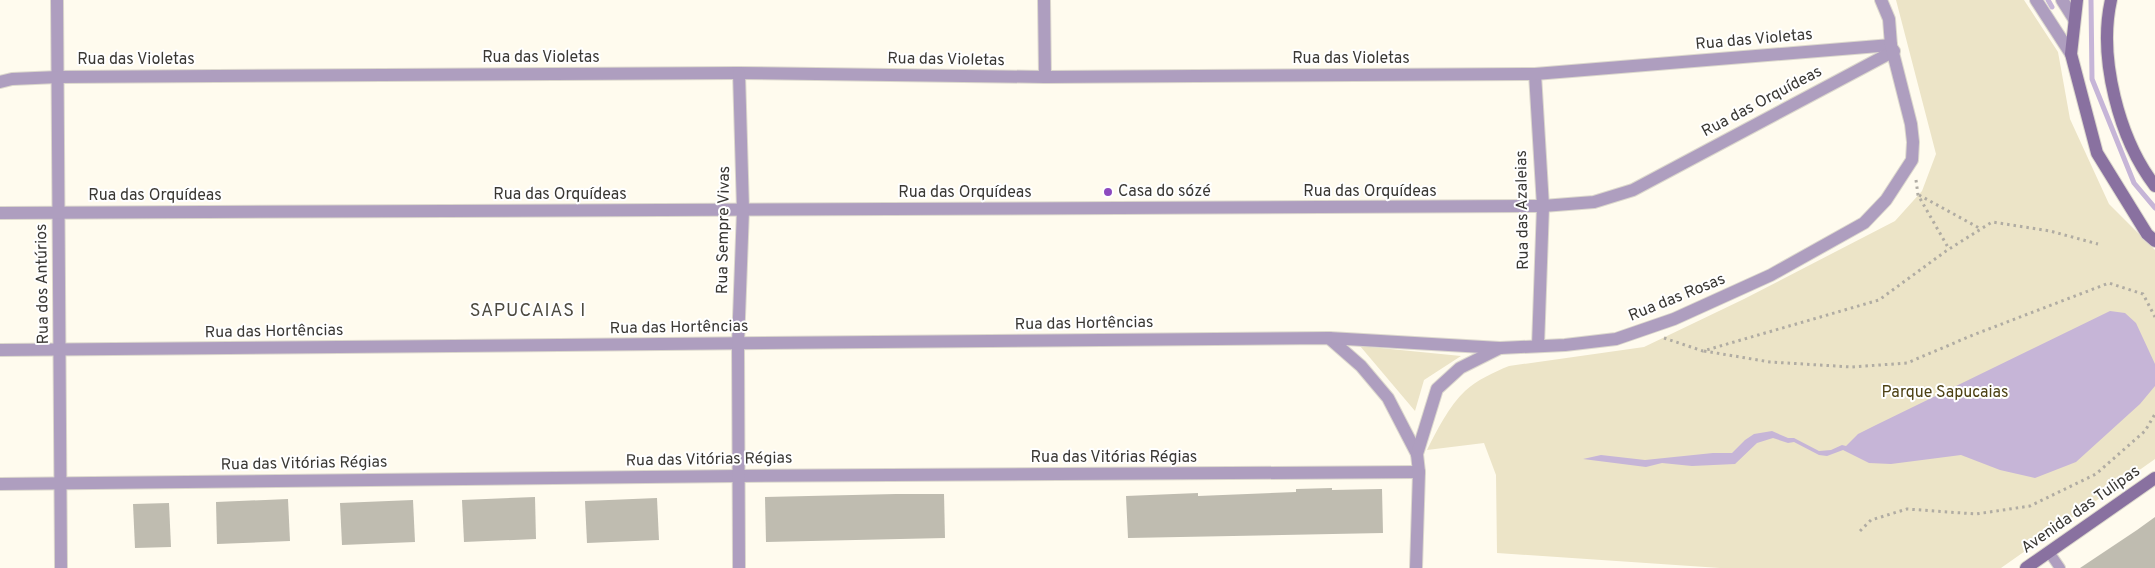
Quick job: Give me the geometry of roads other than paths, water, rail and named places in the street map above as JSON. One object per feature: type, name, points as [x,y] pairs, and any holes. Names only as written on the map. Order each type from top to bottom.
[{"type":"street","name":"Rua dos Antúrios","points":[[57,0],[61,568]]},
{"type":"street","points":[[1044,0],[1045,77]]},
{"type":"street","name":"Rua das Rosas","points":[[1416,568],[1419,472],[1417,454],[1437,389],[1460,368],[1500,348],[1616,339],[1674,319],[1771,275],[1864,223],[1886,200],[1912,160],[1911,124],[1892,48],[1889,19],[1881,0]]},
{"type":"street","points":[[2036,0],[2071,54],[2097,152],[2147,234],[2155,241]]},
{"type":"street","points":[[2062,0],[2074,19]]},
{"type":"street","points":[[2071,54],[2077,0]]},
{"type":"street","points":[[2111,0],[2107,16],[2110,82],[2124,128],[2144,172],[2155,186]]},
{"type":"street","name":"Rua das Violetas","points":[[0,82],[12,79],[58,77],[739,73],[1045,77],[1534,74],[1892,48]]},
{"type":"street","name":"Rua das Orquídeas","points":[[0,213],[1543,206],[1594,202],[1633,190],[1892,48]]},
{"type":"street","name":"Rua Sempre Vivas","points":[[738,568],[738,344],[743,210],[739,73]]},
{"type":"street","name":"Rua das Azaleias","points":[[1534,74],[1543,206],[1538,346]]},
{"type":"street","points":[[1329,338],[1361,366],[1388,398],[1417,454]]},
{"type":"street","name":"Rua das Hortências","points":[[0,350],[1329,338],[1500,348]]},
{"type":"street","name":"Rua das Vitórias Régias","points":[[0,484],[738,476],[1419,472]]},
{"type":"street","name":"Avenida das Tulipas","points":[[2026,568],[2155,478]]},
{"type":"lane","points":[[2049,552],[2060,568]]},
{"type":"waterway","points":[[2048,0],[2052,7]]},
{"type":"waterway","points":[[2091,0],[2092,79],[2134,183],[2155,208]]},
{"type":"place","name":"Casa do sózé","points":[[1108,192]]},
{"type":"district","name":"SAPUCAIAS I","points":[[528,311]]},
{"type":"park label","name":"Parque Sapucaias","points":[[1945,393]]}]
